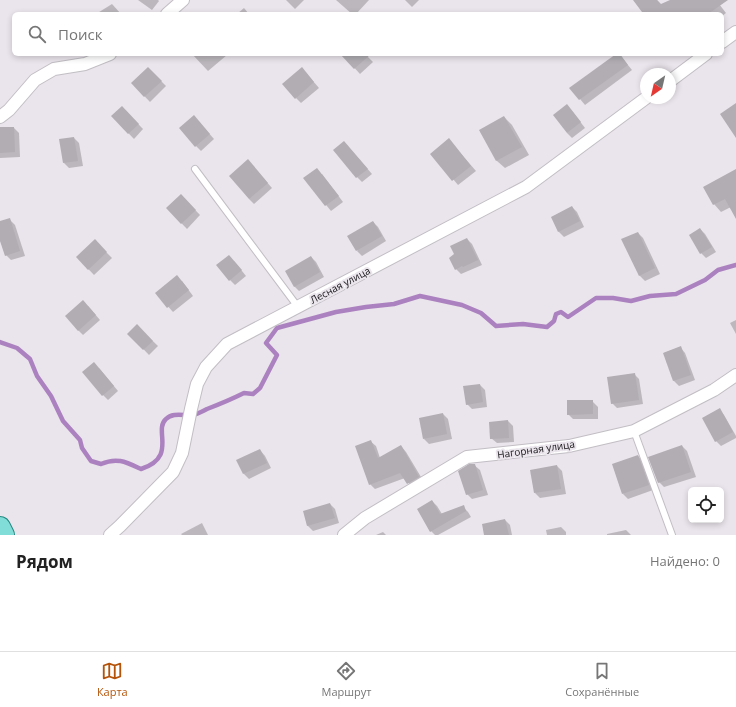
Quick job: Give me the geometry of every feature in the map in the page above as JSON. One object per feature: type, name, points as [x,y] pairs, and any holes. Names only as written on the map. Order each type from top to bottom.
[{"type":"main road","points":[[0,527],[4,535]]},
{"type":"street","points":[[169,12],[183,0]]},
{"type":"street","points":[[724,41],[736,32]]},
{"type":"street","points":[[0,117],[9,110],[35,80],[54,69],[85,64],[105,56]]},
{"type":"street","points":[[676,76],[703,56]]},
{"type":"street","name":"Лесная улица","points":[[110,535],[173,472],[182,453],[197,384],[206,367],[227,344],[526,187],[640,102]]},
{"type":"street","name":"Нагорная улица","points":[[344,535],[365,518],[467,458],[569,446],[634,431],[714,390],[736,376]]},
{"type":"lane","points":[[195,169],[298,307]]},
{"type":"lane","points":[[634,431],[672,535]]},
{"type":"building","points":[[633,0],[657,0],[661,4],[670,0],[728,0],[711,12],[642,12]]},
{"type":"building","points":[[342,56],[369,56],[354,69]]},
{"type":"building","points":[[613,56],[621,56],[628,65],[579,100],[569,88]]},
{"type":"building","points":[[148,67],[162,81],[144,97],[131,83]]},
{"type":"building","points":[[302,67],[314,82],[295,99],[282,84]]},
{"type":"building","points":[[736,103],[736,138],[720,114]]},
{"type":"building","points":[[567,104],[581,122],[567,133],[553,115]]},
{"type":"building","points":[[122,106],[139,124],[128,134],[111,116]]},
{"type":"building","points":[[194,115],[210,134],[195,147],[179,128]]},
{"type":"building","points":[[504,116],[522,147],[496,161],[479,130]]},
{"type":"building","points":[[0,127],[14,127],[15,152],[0,153]]},
{"type":"building","points":[[74,137],[78,161],[63,163],[59,139]]},
{"type":"building","points":[[449,138],[471,166],[452,181],[430,154]]},
{"type":"building","points":[[344,141],[368,169],[356,178],[333,150]]},
{"type":"building","points":[[248,159],[268,183],[249,199],[229,176]]},
{"type":"building","points":[[317,168],[339,196],[325,206],[303,178]]},
{"type":"building","points":[[736,169],[736,219],[725,199],[713,205],[703,187]]},
{"type":"building","points":[[181,194],[196,210],[181,224],[166,208]]},
{"type":"building","points":[[572,206],[580,221],[558,232],[551,217]]},
{"type":"building","points":[[10,218],[20,251],[5,256],[0,241],[0,221]]},
{"type":"building","points":[[373,221],[382,236],[356,251],[347,236]]},
{"type":"building","points":[[700,228],[712,247],[700,254],[689,235]]},
{"type":"building","points":[[638,232],[655,268],[639,276],[621,239]]},
{"type":"building","points":[[467,238],[478,260],[455,270],[449,258],[454,254],[450,246]]},
{"type":"building","points":[[95,239],[107,252],[88,270],[76,257]]},
{"type":"building","points":[[229,255],[242,270],[229,281],[216,265]]},
{"type":"building","points":[[311,256],[320,272],[294,287],[285,271]]},
{"type":"building","points":[[177,275],[189,290],[167,308],[155,293]]},
{"type":"building","points":[[83,300],[96,315],[78,331],[65,316]]},
{"type":"building","points":[[137,324],[153,341],[143,350],[127,334]]},
{"type":"building","points":[[681,346],[691,375],[673,381],[663,353]]},
{"type":"building","points":[[94,362],[114,386],[102,396],[82,372]]},
{"type":"building","points":[[635,373],[639,400],[611,404],[607,377]]},
{"type":"building","points":[[480,384],[483,402],[466,405],[463,386]]},
{"type":"building","points":[[567,400],[593,400],[593,414],[567,415]]},
{"type":"building","points":[[720,408],[733,432],[715,442],[702,418]]},
{"type":"building","points":[[443,413],[447,434],[423,439],[419,418]]},
{"type":"building","points":[[508,420],[509,438],[490,439],[489,422]]},
{"type":"building","points":[[371,440],[378,458],[401,445],[419,477],[407,484],[400,473],[369,485],[355,446]]},
{"type":"building","points":[[682,445],[691,472],[658,483],[648,457]]},
{"type":"building","points":[[260,449],[267,463],[243,474],[236,460]]},
{"type":"building","points":[[638,455],[649,485],[622,494],[612,464]]},
{"type":"building","points":[[469,464],[475,464],[483,490],[466,495],[458,471]]},
{"type":"building","points":[[557,465],[561,489],[534,493],[530,470]]},
{"type":"building","points":[[432,500],[440,514],[464,505],[466,511],[430,532],[417,509]]},
{"type":"building","points":[[330,503],[335,518],[307,526],[303,511]]},
{"type":"building","points":[[505,519],[509,535],[484,535],[482,524]]},
{"type":"waterway","points":[[0,342],[17,348],[30,359],[37,376],[51,396],[63,421],[80,440],[82,448],[91,461],[101,464],[112,461],[121,461],[141,469],[152,464],[159,458],[162,451],[163,424],[166,419],[175,415],[195,415],[244,393],[253,394],[260,388],[277,355],[266,343],[277,328],[336,312],[394,304],[420,296],[462,305],[481,313],[496,326],[523,324],[547,327],[554,321],[556,314],[561,312],[568,317],[596,298],[613,298],[631,301],[650,296],[676,294],[705,280],[718,270],[736,265]]}]
